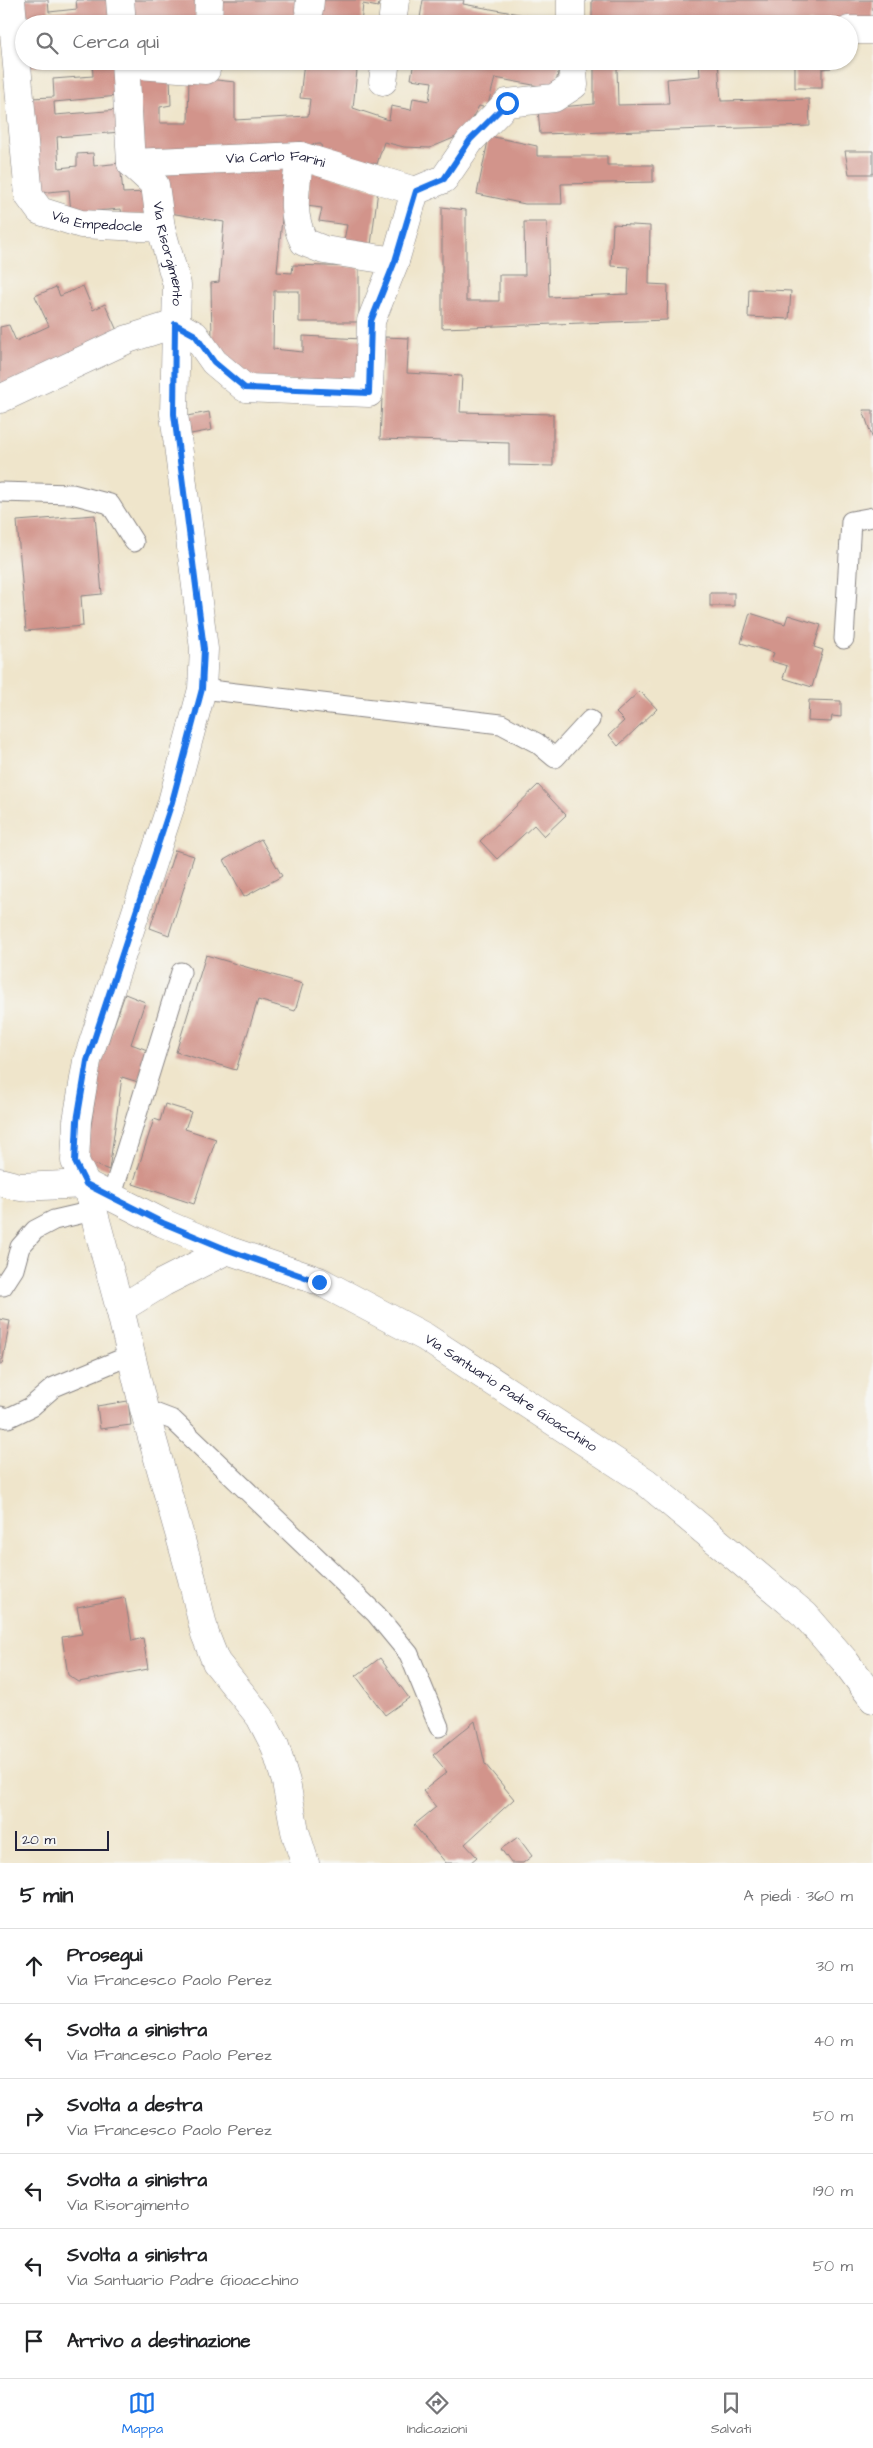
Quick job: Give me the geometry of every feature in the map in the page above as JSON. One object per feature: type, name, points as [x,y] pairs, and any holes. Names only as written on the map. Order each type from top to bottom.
[{"type":"street","name":"Via Empedocle","points":[[11,0],[15,44]]},
{"type":"street","points":[[120,0],[121,15]]},
{"type":"street","points":[[208,15],[209,0]]},
{"type":"street","points":[[393,15],[395,0]]},
{"type":"street","points":[[571,0],[571,15]]},
{"type":"street","points":[[858,30],[873,30]]},
{"type":"street","name":"Via Empedocle","points":[[17,70],[29,196],[40,212],[81,224],[161,228]]},
{"type":"street","points":[[125,70],[131,163]]},
{"type":"street","points":[[0,399],[128,339],[175,324],[195,335],[214,362],[245,388],[369,393],[371,321],[395,261],[416,191],[444,179],[470,140],[507,103],[554,98],[574,85],[573,70]]},
{"type":"street","points":[[300,156],[294,203],[296,225],[304,242],[324,250],[395,261]]},
{"type":"street","name":"Via Carlo Farini","points":[[131,163],[300,156],[416,191]]},
{"type":"street","name":"Via Risorgimento","points":[[86,1184],[75,1162],[77,1121],[87,1061],[172,802],[202,689],[204,649],[174,414],[177,286],[161,228],[155,185],[131,163]]},
{"type":"street","points":[[0,1182],[20,1187],[86,1184]]},
{"type":"street","name":"Via Santuario Padre Gioacchino","points":[[86,1184],[103,1203],[163,1223],[228,1250],[319,1282],[425,1337],[646,1482],[805,1615],[844,1660],[873,1699]]},
{"type":"street","points":[[103,1203],[120,1309],[144,1409],[192,1579],[204,1634],[216,1662],[260,1717],[275,1746],[286,1782],[295,1831],[305,1863]]},
{"type":"street","points":[[120,1309],[164,1282],[228,1250]]},
{"type":"lane","points":[[0,492],[72,494],[110,504],[134,542]]},
{"type":"lane","points":[[844,639],[851,522],[873,517]]},
{"type":"lane","points":[[202,689],[501,724],[537,743],[554,758],[590,720]]},
{"type":"lane","points":[[0,1286],[3,1286],[14,1269],[20,1247],[35,1230],[54,1220],[103,1203],[181,972]]},
{"type":"lane","points":[[0,1416],[8,1418],[31,1407],[54,1387],[131,1355]]},
{"type":"lane","points":[[144,1409],[173,1420],[376,1614],[409,1654],[439,1726]]},
{"type":"building","points":[[21,0],[48,0],[49,12],[77,9],[76,0],[109,0],[110,15],[23,15]]},
{"type":"building","points":[[129,0],[196,0],[196,15],[130,15]]},
{"type":"building","points":[[220,0],[380,0],[378,7],[363,4],[362,15],[219,15]]},
{"type":"building","points":[[423,0],[464,0],[463,4],[524,15],[420,15]]},
{"type":"building","points":[[592,0],[873,0],[873,22],[858,22],[858,15],[592,15]]},
{"type":"building","points":[[93,70],[116,70],[118,96],[54,102],[55,115],[119,110],[121,132],[57,137],[59,168],[77,166],[77,154],[93,153],[94,166],[120,163],[123,193],[148,192],[149,214],[122,216],[121,209],[71,213],[69,190],[37,193],[30,98],[54,97],[53,79],[93,76]]},
{"type":"building","points":[[303,70],[357,70],[353,108],[389,120],[391,106],[411,110],[413,98],[429,101],[432,82],[411,79],[412,70],[559,70],[555,89],[495,78],[487,108],[479,106],[463,134],[430,148],[404,147],[384,142],[377,164],[322,152],[321,144],[137,153],[132,74],[170,75],[171,105],[160,107],[160,123],[188,123],[189,77],[235,82],[235,120],[308,116],[310,99],[300,98]]},
{"type":"building","points":[[594,70],[617,70],[618,105],[669,104],[667,79],[700,76],[700,70],[719,70],[721,101],[809,99],[810,126],[540,134],[538,109],[594,104]]},
{"type":"building","points":[[795,70],[822,70],[822,88],[795,88]]},
{"type":"building","points":[[489,136],[537,146],[537,156],[607,156],[607,165],[653,165],[653,182],[561,184],[562,204],[525,204],[477,194]]},
{"type":"building","points":[[845,151],[873,151],[873,174],[849,174]]},
{"type":"building","points":[[287,166],[277,272],[292,273],[293,265],[359,267],[359,322],[299,322],[299,291],[274,291],[273,349],[303,352],[303,336],[362,339],[362,383],[247,380],[230,368],[212,341],[211,283],[219,282],[224,222],[170,213],[166,170]]},
{"type":"building","points":[[310,171],[378,190],[371,245],[344,240],[347,225],[319,221],[322,208],[306,206]]},
{"type":"building","points":[[442,207],[466,210],[466,301],[499,301],[499,275],[525,275],[524,222],[547,222],[549,297],[628,294],[629,267],[611,266],[613,224],[650,226],[649,284],[668,285],[667,320],[442,328]]},
{"type":"building","points":[[83,286],[93,310],[105,304],[119,335],[0,391],[0,327],[9,325],[16,341],[49,326],[35,296],[56,287],[60,296]]},
{"type":"building","points":[[749,289],[791,291],[789,319],[748,317]]},
{"type":"building","points":[[385,337],[409,338],[407,373],[462,376],[460,412],[553,414],[553,466],[509,465],[509,443],[380,439]]},
{"type":"building","points":[[863,410],[873,410],[873,440]]},
{"type":"building","points":[[209,412],[212,430],[191,434],[187,416]]},
{"type":"building","points":[[95,515],[102,594],[81,596],[83,626],[26,631],[17,521]]},
{"type":"building","points":[[710,593],[734,593],[734,606],[710,606]]},
{"type":"building","points":[[750,613],[785,624],[788,615],[821,625],[814,647],[823,650],[812,687],[783,678],[787,666],[771,661],[774,653],[741,643]]},
{"type":"building","points":[[640,691],[657,709],[618,746],[609,735],[624,721],[616,713]]},
{"type":"building","points":[[809,700],[841,701],[841,717],[832,716],[831,722],[808,721]]},
{"type":"building","points":[[538,785],[566,815],[544,836],[534,825],[497,859],[480,841]]},
{"type":"building","points":[[261,839],[282,876],[244,897],[224,860]]},
{"type":"building","points":[[175,850],[194,856],[169,935],[150,928]]},
{"type":"building","points":[[206,955],[303,984],[295,1011],[258,1000],[236,1070],[176,1052]]},
{"type":"building","points":[[125,994],[145,1002],[131,1044],[150,1051],[138,1082],[122,1077],[109,1170],[86,1161],[99,1068]]},
{"type":"building","points":[[165,1104],[191,1112],[185,1129],[216,1139],[194,1204],[133,1184],[154,1119],[160,1121]]},
{"type":"building","points":[[0,1319],[10,1321],[2,1364],[0,1364]]},
{"type":"building","points":[[128,1401],[131,1425],[100,1429],[97,1406]]},
{"type":"building","points":[[125,1598],[132,1641],[143,1638],[148,1669],[79,1682],[68,1675],[62,1637],[82,1634],[77,1607]]},
{"type":"building","points":[[380,1658],[409,1698],[385,1715],[356,1676]]},
{"type":"building","points":[[475,1721],[485,1764],[514,1799],[465,1844],[477,1857],[470,1863],[446,1863],[414,1825],[436,1807],[423,1791],[447,1772],[433,1755]]},
{"type":"building","points":[[518,1837],[532,1856],[523,1863],[511,1863],[501,1849]]},
{"type":"route","points":[[319,1282],[228,1250],[163,1223],[112,1195],[86,1184],[75,1162],[77,1121],[87,1061],[172,802],[202,689],[204,649],[199,599],[191,557],[174,414],[175,324],[195,335],[214,362],[245,388],[369,393],[371,321],[395,261],[416,191],[444,179],[470,140],[507,103]]}]
